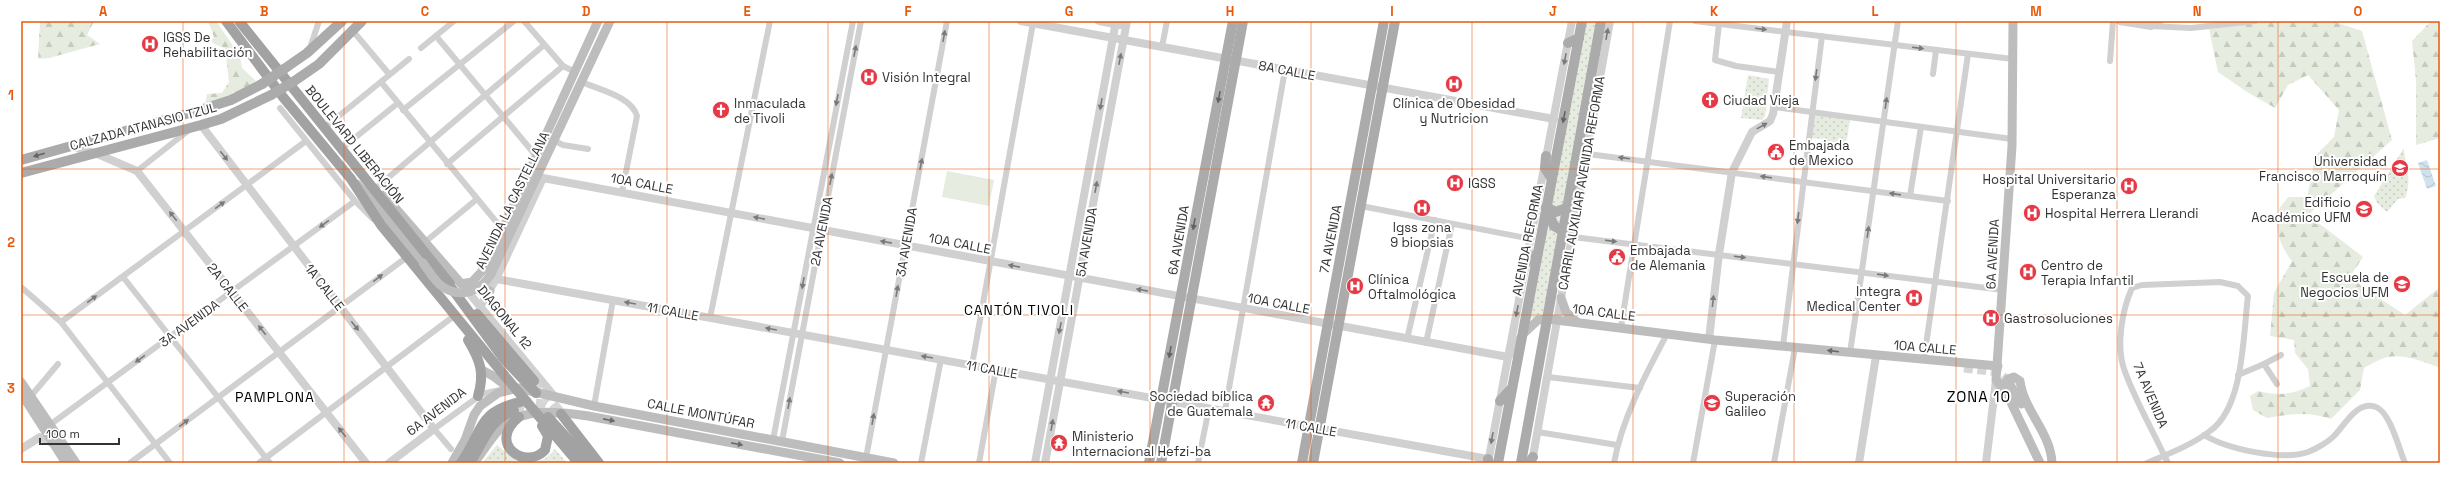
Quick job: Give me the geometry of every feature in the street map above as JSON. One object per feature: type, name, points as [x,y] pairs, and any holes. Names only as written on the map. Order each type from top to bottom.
[{"type":"highway","name":"BOULEVARD LIBERACIÓN","points":[[226,21],[283,97],[351,179],[381,225],[454,316],[578,463]]},
{"type":"highway","name":"BOULEVARD LIBERACIÓN","points":[[239,21],[450,284]]},
{"type":"highway","points":[[442,275],[498,352],[515,372],[536,392]]},
{"type":"highway","points":[[470,305],[534,381]]},
{"type":"highway","points":[[454,316],[457,326],[478,357],[482,370],[482,380],[478,396]]},
{"type":"highway","points":[[502,373],[548,436],[545,450],[535,457],[520,456],[509,449],[505,440],[508,428],[516,414]]},
{"type":"highway","points":[[461,463],[480,426],[491,414],[499,408],[520,402]]},
{"type":"highway","points":[[470,463],[490,426],[503,415],[516,414]]},
{"type":"highway","points":[[562,416],[599,463]]},
{"type":"highway","points":[[548,417],[590,463]]},
{"type":"main road","name":"CALZADA ATANASIO TZUL","points":[[21,160],[197,111],[231,100],[262,84],[307,53],[342,21]]},
{"type":"main road","name":"CALZADA ATANASIO TZUL","points":[[21,172],[221,119],[271,95],[319,64],[362,21]]},
{"type":"main road","name":"AVENIDA LA CASTELLANA","points":[[465,284],[485,268],[598,21]]},
{"type":"main road","name":"AVENIDA LA CASTELLANA","points":[[351,179],[374,201],[444,288],[459,292],[466,292],[481,287],[494,276],[610,21]]},
{"type":"main road","name":"6A AVENIDA","points":[[1161,463],[1191,299],[1231,59],[1233,21]]},
{"type":"main road","name":"6A AVENIDA","points":[[1149,463],[1180,297],[1231,59],[1243,21]]},
{"type":"main road","name":"7A AVENIDA","points":[[1302,463],[1384,21]]},
{"type":"main road","name":"7A AVENIDA","points":[[1313,463],[1395,21]]},
{"type":"main road","name":"AVENIDA REFORMA","points":[[1498,463],[1582,21]]},
{"type":"main road","points":[[1521,463],[1553,320],[1568,235],[1568,207],[1601,21]]},
{"type":"main road","name":"6A AVENIDA","points":[[1996,380],[2012,139],[2013,21]]},
{"type":"main road","points":[[1568,43],[1579,38]]},
{"type":"main road","points":[[576,69],[592,60]]},
{"type":"main road","points":[[1586,106],[1593,120]]},
{"type":"main road","points":[[543,178],[550,161],[554,143]]},
{"type":"main road","points":[[1546,156],[1545,168],[1552,179]]},
{"type":"main road","points":[[1572,185],[1584,175]]},
{"type":"main road","name":"DIAGONAL 12","points":[[372,186],[465,284]]},
{"type":"main road","points":[[1546,207],[1556,212],[1568,207]]},
{"type":"main road","points":[[1546,207],[1551,222],[1568,235]]},
{"type":"main road","points":[[1526,263],[1538,253]]},
{"type":"main road","points":[[465,284],[490,291]]},
{"type":"main road","points":[[1561,298],[1566,312],[1576,322]]},
{"type":"main road","points":[[1523,334],[1538,320],[1553,320]]},
{"type":"main road","name":"10A CALLE","points":[[1553,320],[1621,327],[1712,340],[1998,366]]},
{"type":"main road","points":[[1897,358],[1912,363],[1964,368]]},
{"type":"main road","points":[[452,463],[465,440],[477,410],[488,399],[507,390],[493,376],[482,370]]},
{"type":"main road","points":[[2006,392],[2005,384],[2008,379],[2014,377],[2020,381],[2022,396],[2051,451],[2052,463]]},
{"type":"main road","points":[[1996,380],[2006,392],[2040,463]]},
{"type":"main road","points":[[2008,381],[2052,463]]},
{"type":"main road","points":[[21,383],[31,396],[48,426],[53,442],[66,463]]},
{"type":"main road","points":[[1500,401],[1512,388]]},
{"type":"main road","name":"CALLE MONTÚFAR","points":[[507,390],[526,389],[555,398],[594,406],[778,441],[866,460],[894,463]]},
{"type":"main road","points":[[21,393],[76,463]]},
{"type":"main road","name":"CALLE MONTÚFAR","points":[[516,414],[565,412],[840,463]]},
{"type":"main road","points":[[474,463],[501,429],[516,414]]},
{"type":"street","points":[[307,53],[319,21]]},
{"type":"street","points":[[421,48],[454,21]]},
{"type":"street","points":[[403,110],[514,21]]},
{"type":"street","points":[[524,21],[563,66],[571,70],[576,69]]},
{"type":"street","points":[[710,318],[770,21]]},
{"type":"street","name":"2A AVENIDA","points":[[798,333],[812,228],[853,21]]},
{"type":"street","name":"2A AVENIDA","points":[[778,441],[798,333],[821,230],[861,21]]},
{"type":"street","name":"3A AVENIDA","points":[[866,460],[947,21]]},
{"type":"street","name":"8A CALLE","points":[[1021,21],[1554,119]]},
{"type":"street","points":[[1099,21],[1126,23]]},
{"type":"street","points":[[1162,47],[1167,21]]},
{"type":"street","points":[[1488,462],[1572,21]]},
{"type":"street","name":"CARRIL AUXILIAR AVENIDA REFORMA","points":[[1532,461],[1548,377],[1553,320],[1561,298],[1568,235],[1584,175],[1610,21]]},
{"type":"street","points":[[1621,327],[1649,161],[1670,21]]},
{"type":"street","points":[[1695,21],[2013,59]]},
{"type":"street","points":[[1693,463],[1712,340],[1719,254],[1732,172],[1752,132],[1770,121],[1774,107],[1786,21]]},
{"type":"street","points":[[1850,353],[1898,21]]},
{"type":"street","points":[[2110,61],[2112,21]]},
{"type":"street","points":[[2120,21],[2151,26],[2178,28],[2255,21]]},
{"type":"street","points":[[2151,26],[2159,21]]},
{"type":"street","points":[[2170,21],[2178,28]]},
{"type":"street","points":[[972,365],[1034,23]]},
{"type":"street","name":"5A AVENIDA","points":[[1035,463],[1116,23]]},
{"type":"street","name":"5A AVENIDA","points":[[1045,463],[1126,23]]},
{"type":"street","points":[[1719,24],[1716,60],[1736,66],[1779,72]]},
{"type":"street","points":[[353,31],[389,74]]},
{"type":"street","points":[[436,36],[537,157]]},
{"type":"street","points":[[1783,346],[1811,112],[1822,36]]},
{"type":"street","points":[[372,186],[429,142],[484,94],[544,45]]},
{"type":"street","points":[[1933,74],[1936,50]]},
{"type":"street","points":[[1924,359],[1968,54]]},
{"type":"street","points":[[329,124],[409,59]]},
{"type":"street","points":[[447,164],[563,66]]},
{"type":"street","points":[[1225,411],[1285,70]]},
{"type":"street","points":[[380,82],[503,230]]},
{"type":"street","points":[[582,82],[627,101],[634,108],[636,116],[622,192]]},
{"type":"street","points":[[346,145],[398,103]]},
{"type":"street","points":[[1774,107],[2012,139]]},
{"type":"street","name":"BOULEVARD LIBERACIÓN","points":[[280,108],[355,201],[381,225]]},
{"type":"street","points":[[137,171],[197,126]]},
{"type":"street","name":"1A CALLE","points":[[197,126],[247,185],[434,429],[451,448]]},
{"type":"street","points":[[1910,196],[1921,127]]},
{"type":"street","points":[[61,322],[306,141]]},
{"type":"street","points":[[554,143],[588,149]]},
{"type":"street","name":"2A CALLE","points":[[65,148],[79,148],[95,153],[137,171],[366,463]]},
{"type":"street","points":[[1588,154],[1948,201]]},
{"type":"street","points":[[1090,168],[1099,169]]},
{"type":"street","name":"10A CALLE","points":[[543,178],[1327,325],[1508,357]]},
{"type":"street","name":"AVENIDA LA CASTELLANA","points":[[480,307],[490,291],[494,276],[543,178]]},
{"type":"street","points":[[426,242],[477,199]]},
{"type":"street","name":"3A AVENIDA","points":[[21,444],[48,426],[355,201]]},
{"type":"street","points":[[1361,206],[1531,239]]},
{"type":"street","points":[[1407,339],[1435,220]]},
{"type":"street","points":[[1426,342],[1452,224]]},
{"type":"street","points":[[1568,235],[1793,263],[1936,283],[2003,290]]},
{"type":"street","points":[[130,463],[407,257]]},
{"type":"street","name":"11 CALLE","points":[[494,276],[710,318],[1309,426],[1488,462]]},
{"type":"street","points":[[123,277],[268,460]]},
{"type":"street","name":"7A AVENIDA","points":[[2168,463],[2124,368],[2122,328],[2125,302],[2132,288],[2142,285],[2206,282],[2220,282],[2238,286],[2248,296],[2238,375]]},
{"type":"street","name":"DIAGONAL 12","points":[[465,284],[480,307],[555,398]]},
{"type":"street","points":[[21,287],[61,322],[109,381],[170,463]]},
{"type":"street","points":[[594,406],[613,300]]},
{"type":"street","points":[[259,463],[268,460],[326,412],[454,316]]},
{"type":"street","points":[[1508,357],[1523,334]]},
{"type":"street","points":[[1614,463],[1617,445],[1640,388],[1667,334]]},
{"type":"street","points":[[1774,463],[1795,348]]},
{"type":"street","points":[[2148,463],[2211,431],[2226,413],[2235,391],[2238,375],[2281,355]]},
{"type":"street","points":[[1858,463],[1876,356]]},
{"type":"street","points":[[921,463],[941,359]]},
{"type":"street","points":[[31,396],[58,364]]},
{"type":"street","points":[[2264,364],[2277,384]]},
{"type":"street","points":[[979,463],[996,369]]},
{"type":"street","points":[[2271,374],[2277,370]]},
{"type":"street","points":[[1548,377],[1640,388]]},
{"type":"street","name":"6A AVENIDA","points":[[1986,463],[1996,380]]},
{"type":"street","name":"6A AVENIDA","points":[[389,463],[478,396],[489,392],[507,390]]},
{"type":"street","points":[[2204,435],[2226,444],[2271,455],[2290,455],[2308,452],[2333,437],[2356,410],[2365,406],[2372,406],[2382,411],[2388,419],[2405,463]]},
{"type":"street","points":[[1198,463],[1208,408]]},
{"type":"street","points":[[1538,432],[1617,445]]},
{"type":"street","points":[[21,449],[40,437],[53,442]]},
{"type":"green space","points":[[40,21],[94,21],[87,35],[100,44],[49,58],[38,59]]},
{"type":"green space","points":[[208,21],[216,21],[240,56],[242,68],[256,81],[238,93],[233,92],[228,98],[205,105],[207,94],[222,93],[229,82],[225,48],[214,44],[211,41],[214,37]]},
{"type":"green space","points":[[1579,21],[1597,21],[1544,314],[1532,318],[1525,324]]},
{"type":"green space","points":[[2272,21],[2332,21],[2362,31],[2392,140],[2308,215],[2363,257],[2351,275],[2361,286],[2405,315],[2440,287],[2440,368],[2421,361],[2394,356],[2378,360],[2364,368],[2360,390],[2331,419],[2323,416],[2307,414],[2291,414],[2267,418],[2253,410],[2250,396],[2258,391],[2272,394],[2291,393],[2310,386],[2308,369],[2295,353],[2294,340],[2270,336],[2274,293],[2292,261],[2281,244],[2277,217],[2280,208],[2288,197],[2307,197],[2316,155],[2334,137],[2339,110],[2308,75],[2288,85],[2275,108],[2247,92],[2218,72],[2209,29]]},
{"type":"green space","points":[[2431,21],[2440,21],[2440,138],[2416,145],[2416,80],[2412,41]]},
{"type":"green space","points":[[1748,75],[1769,79],[1765,116],[1762,120],[1741,118]]},
{"type":"green space","points":[[1814,115],[1850,119],[1847,140],[1836,145],[1824,146],[1825,139],[1811,138]]},
{"type":"green space","points":[[2404,148],[2408,173],[2407,191],[2405,198],[2398,199],[2387,212],[2377,203],[2374,196]]},
{"type":"green space","points":[[947,171],[994,180],[989,206],[942,197]]},
{"type":"green space","points":[[497,445],[511,455],[526,462],[541,461],[555,449],[567,463],[482,463]]},
{"type":"water","points":[[2427,160],[2436,186],[2427,189],[2418,163]]},
{"type":"tunnel","points":[[1964,368],[1998,372],[2008,381]]},
{"type":"tunnel","points":[[534,381],[559,411]]},
{"type":"tunnel","points":[[521,402],[540,404],[559,414]]},
{"type":"tunnel","points":[[514,411],[538,412]]},
{"type":"place","name":"IGSS De Rehabilitación","points":[[150,44]]},
{"type":"place","name":"Visión Integral","points":[[869,77]]},
{"type":"place","name":"Clínica de Obesidad y Nutricion","points":[[1454,84]]},
{"type":"place","name":"Ciudad Vieja","points":[[1710,100]]},
{"type":"place","name":"Inmaculada de Tivoli","points":[[721,110]]},
{"type":"place","name":"Embajada de Mexico","points":[[1776,152]]},
{"type":"place","name":"Universidad Francisco Marroquín","points":[[2400,168]]},
{"type":"place","name":"IGSS","points":[[1455,183]]},
{"type":"place","name":"Hospital Universitario Esperanza","points":[[2129,186]]},
{"type":"place","name":"Igss zona 9 biopsias","points":[[1422,208]]},
{"type":"place","name":"Edificio Académico UFM","points":[[2364,209]]},
{"type":"place","name":"Hospital Herrera Llerandi","points":[[2032,213]]},
{"type":"place","name":"Embajada de Alemania","points":[[1617,257]]},
{"type":"place","name":"Centro de Terapia Infantil","points":[[2028,272]]},
{"type":"place","name":"Escuela de Negocios UFM","points":[[2402,284]]},
{"type":"place","name":"Clínica Oftalmológica","points":[[1355,286]]},
{"type":"place","name":"Integra Medical Center","points":[[1914,298]]},
{"type":"place","name":"Gastrosoluciones","points":[[1991,318]]},
{"type":"place","name":"Sociedad bíblica de Guatemala","points":[[1266,403]]},
{"type":"place","name":"Superación Galileo","points":[[1712,403]]},
{"type":"place","name":"Ministerio Internacional Hefzi-ba","points":[[1059,443]]},
{"type":"district","name":"CANTÓN TIVOLI","points":[[1019,310]]},
{"type":"district","name":"PAMPLONA","points":[[275,397]]},
{"type":"district","name":"ZONA 10","points":[[1979,397]]}]
